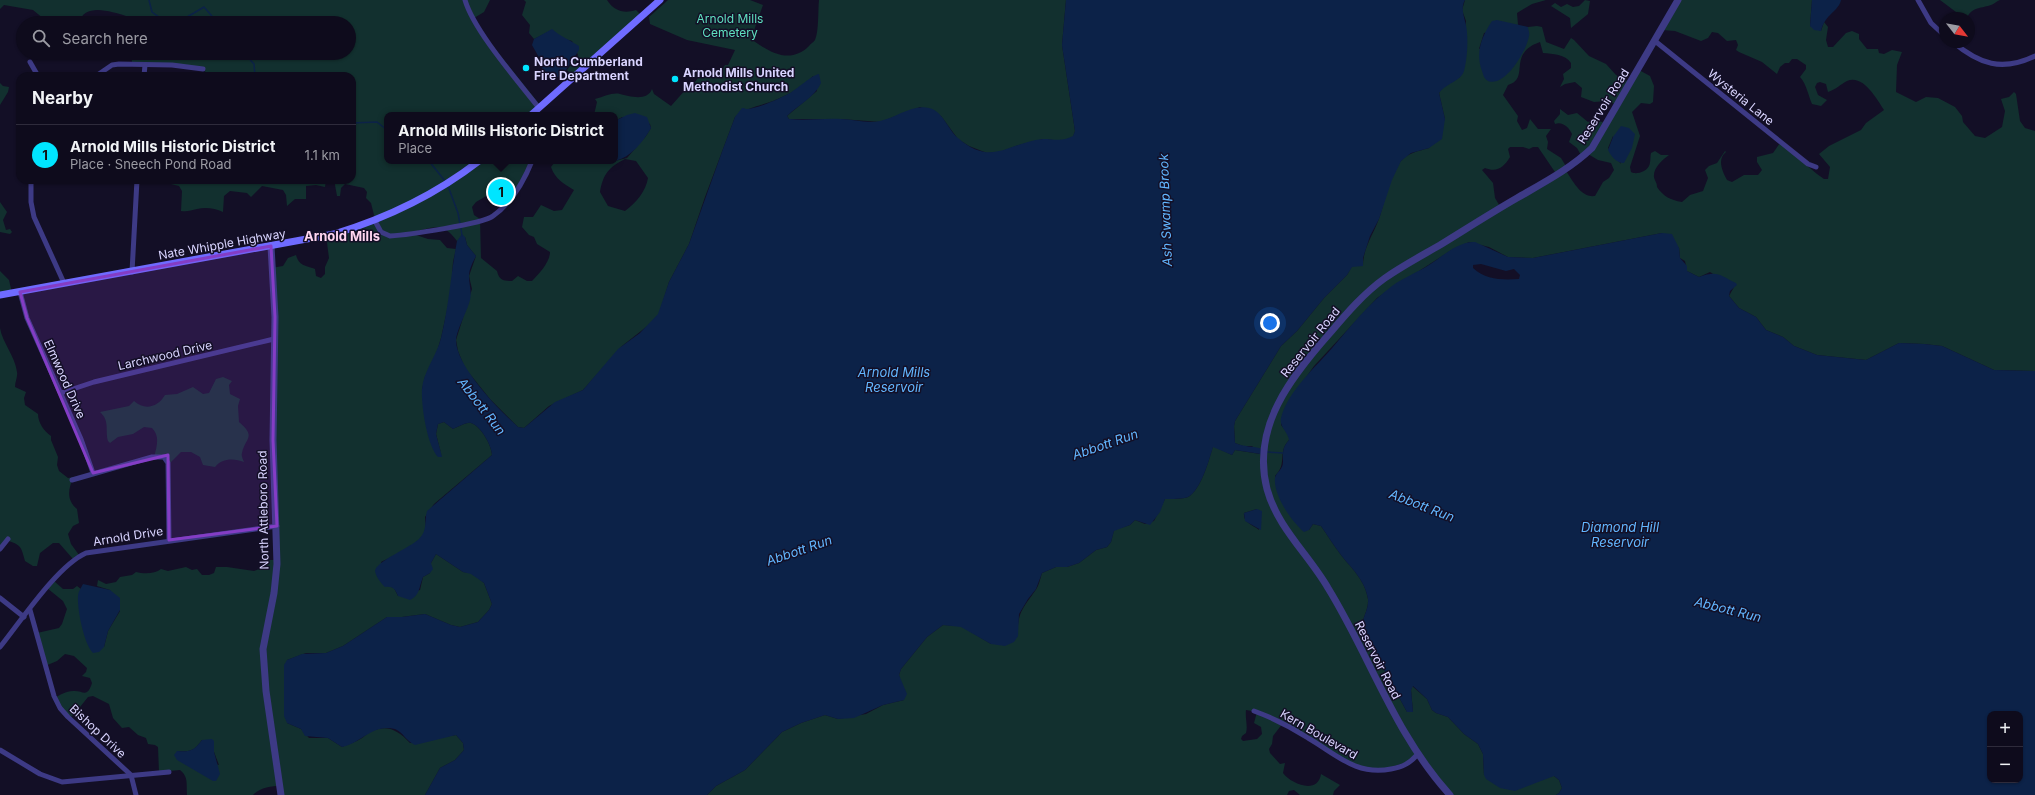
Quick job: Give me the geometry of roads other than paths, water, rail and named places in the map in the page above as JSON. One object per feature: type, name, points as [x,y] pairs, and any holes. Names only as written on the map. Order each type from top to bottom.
[{"type":"main road","points":[[535,112],[660,0]]},
{"type":"main road","name":"Nate Whipple Highway","points":[[0,295],[334,234],[375,221],[443,187],[475,164]]},
{"type":"street","points":[[465,0],[468,10],[481,30],[539,108]]},
{"type":"street","name":"Reservoir Road","points":[[1448,794],[1417,755],[1400,726],[1329,588],[1278,514],[1268,490],[1263,456],[1269,424],[1285,391],[1308,358],[1356,304],[1384,279],[1548,181],[1581,159],[1592,148],[1678,0]]},
{"type":"street","points":[[1918,0],[1926,18],[1939,30]]},
{"type":"street","name":"Wysteria Lane","points":[[1655,41],[1808,164],[1816,167]]},
{"type":"street","points":[[1960,48],[1973,58],[1990,64],[2013,64],[2035,56]]},
{"type":"street","points":[[30,62],[36,72]]},
{"type":"street","points":[[102,72],[112,65],[130,63],[145,65],[172,65],[203,70]]},
{"type":"street","points":[[144,72],[145,65]]},
{"type":"street","points":[[375,221],[381,232],[390,236],[486,220],[500,209],[524,179],[531,164]]},
{"type":"street","points":[[31,184],[31,202],[34,217],[64,283]]},
{"type":"street","points":[[132,272],[137,184]]},
{"type":"street","name":"North Attleboro Road","points":[[271,246],[274,275],[273,440],[277,526],[277,564],[275,587],[263,649],[266,691],[281,795]]},
{"type":"street","name":"Elmwood Drive","points":[[20,292],[27,318],[81,439],[93,473]]},
{"type":"street","name":"Larchwood Drive","points":[[61,393],[94,382],[274,339]]},
{"type":"street","points":[[72,480],[152,458],[161,456],[166,458],[168,463],[169,540]]},
{"type":"street","name":"Arnold Drive","points":[[0,647],[63,569],[81,555],[104,549],[277,526]]},
{"type":"street","points":[[0,549],[8,539]]},
{"type":"street","points":[[0,598],[24,617]]},
{"type":"street","name":"Bishop Drive","points":[[30,610],[54,696],[60,708],[73,723],[131,776]]},
{"type":"street","name":"Kern Boulevard","points":[[1254,711],[1280,721],[1326,751],[1362,770],[1383,771],[1401,767],[1417,755]]},
{"type":"street","points":[[0,750],[40,774],[62,782],[169,772]]},
{"type":"street","points":[[131,776],[136,795]]},
{"type":"water","name":"Arnold Mills Reservoir","points":[[1066,0],[1465,0],[1463,8],[1467,29],[1466,62],[1464,71],[1460,77],[1439,93],[1445,119],[1442,139],[1429,148],[1411,153],[1401,161],[1392,180],[1379,219],[1370,236],[1363,258],[1363,266],[1352,267],[1347,275],[1324,298],[1297,331],[1281,346],[1235,421],[1235,443],[1263,449],[1261,454],[1235,450],[1232,455],[1213,447],[1201,482],[1193,493],[1186,498],[1165,499],[1160,512],[1150,525],[1135,520],[1130,525],[1114,531],[1111,542],[1107,547],[1096,550],[1079,563],[1067,567],[1056,567],[1042,573],[1036,589],[1019,614],[1018,636],[1014,642],[1005,646],[991,644],[961,627],[943,625],[927,637],[901,669],[899,675],[907,694],[904,700],[883,705],[854,718],[838,719],[825,715],[801,723],[782,732],[745,770],[716,786],[707,795],[425,795],[440,768],[455,760],[464,750],[463,743],[456,735],[415,745],[398,730],[387,728],[374,731],[349,745],[342,747],[328,738],[305,736],[301,729],[287,723],[284,716],[284,665],[287,660],[302,654],[326,653],[343,646],[387,617],[425,614],[451,625],[460,627],[478,622],[489,610],[492,604],[484,583],[471,574],[463,572],[436,554],[431,563],[433,569],[430,573],[423,577],[416,596],[410,600],[398,596],[392,588],[385,587],[380,582],[375,571],[381,563],[419,539],[425,529],[427,511],[492,455],[492,451],[485,437],[475,425],[467,423],[453,429],[444,422],[438,424],[436,434],[442,457],[438,457],[428,435],[424,415],[422,396],[423,383],[441,338],[457,241],[462,234],[465,237],[467,245],[476,256],[469,273],[471,294],[470,300],[456,337],[458,351],[463,363],[471,375],[490,399],[518,427],[524,428],[555,402],[583,390],[618,349],[640,333],[658,314],[669,282],[689,244],[735,117],[742,108],[751,109],[775,100],[790,93],[812,77],[819,74],[821,83],[815,93],[787,116],[789,119],[841,119],[875,122],[923,107],[934,110],[938,113],[954,135],[970,147],[981,151],[1000,151],[1031,141],[1043,139],[1058,140],[1069,138],[1073,136],[1075,131],[1062,45]]},
{"type":"water","points":[[1812,0],[1841,0],[1838,7],[1823,25],[1821,31],[1814,30],[1810,26]]},
{"type":"water","points":[[1497,20],[1528,27],[1529,35],[1520,58],[1508,74],[1495,82],[1488,81],[1484,76],[1480,64],[1479,51],[1488,27],[1492,21]]},
{"type":"water","points":[[552,29],[579,46],[579,50],[562,76],[548,79],[543,75],[541,61],[532,45],[534,39]]},
{"type":"water","points":[[635,113],[647,117],[651,128],[636,148],[618,160],[618,120]]},
{"type":"water","points":[[1621,126],[1629,128],[1635,134],[1632,148],[1624,163],[1621,163],[1612,157],[1608,150],[1613,137]]},
{"type":"water","name":"Diamond Hill Reservoir","points":[[1662,233],[1672,234],[1679,248],[1680,258],[1687,266],[1687,271],[1699,277],[1710,274],[1718,274],[1736,283],[1737,285],[1730,291],[1729,296],[1739,308],[1756,317],[1766,330],[1783,337],[1794,346],[1817,355],[1866,360],[1899,343],[1924,344],[1942,346],[1994,370],[2035,371],[2035,795],[1556,795],[1562,788],[1559,780],[1554,776],[1515,791],[1500,788],[1486,779],[1484,775],[1483,754],[1478,744],[1464,734],[1448,717],[1432,710],[1427,699],[1413,686],[1411,690],[1413,712],[1407,712],[1362,629],[1368,599],[1361,580],[1338,552],[1321,526],[1313,524],[1309,530],[1304,532],[1294,522],[1280,500],[1275,485],[1275,478],[1282,467],[1283,450],[1289,440],[1282,427],[1281,418],[1290,398],[1303,380],[1368,307],[1397,283],[1427,266],[1452,249],[1469,242],[1475,242],[1508,257],[1533,258]],"holes":[[[1481,264],[1506,271],[1514,269],[1520,275],[1519,279],[1500,279],[1489,277],[1478,272],[1473,268],[1473,265]]]},
{"type":"water","points":[[1257,509],[1262,511],[1261,530],[1245,521],[1244,513]]},
{"type":"water","points":[[83,584],[110,590],[120,598],[120,610],[108,631],[104,647],[99,652],[93,653],[87,642],[82,626],[78,596]]},
{"type":"water","points":[[212,739],[214,741],[214,752],[220,774],[216,781],[213,781],[177,760],[174,755],[177,751],[191,750],[202,740]]},
{"type":"waterway","name":"Abbott Run","points":[[149,0],[152,12],[157,16]]},
{"type":"waterway","name":"Abbott Run","points":[[189,16],[204,7],[212,16]]},
{"type":"waterway","name":"Abbott Run","points":[[250,60],[254,64],[255,72]]},
{"type":"waterway","name":"Abbott Run","points":[[356,123],[377,122],[384,128]]},
{"type":"waterway","name":"Abbott Run","points":[[431,164],[445,181]]},
{"type":"waterway","name":"Abbott Run","points":[[448,186],[458,213],[460,224]]},
{"type":"waterway","name":"Abbott Run","points":[[461,228],[462,236]]},
{"type":"waterway","name":"Abbott Run","points":[[1267,452],[1283,453]]},
{"type":"place","name":"North Cumberland Fire Department","points":[[526,68]]},
{"type":"place","name":"Arnold Mills United Methodist Church","points":[[675,79]]},
{"type":"place","name":"Arnold Mills Historic District","points":[[501,192]]},
{"type":"district","name":"Arnold Mills","points":[[342,236]]},
{"type":"park label","name":"Arnold Mills Cemetery","points":[[730,25]]},
{"type":"water label","name":"Ash Swamp Brook","points":[[1165,210]]}]
